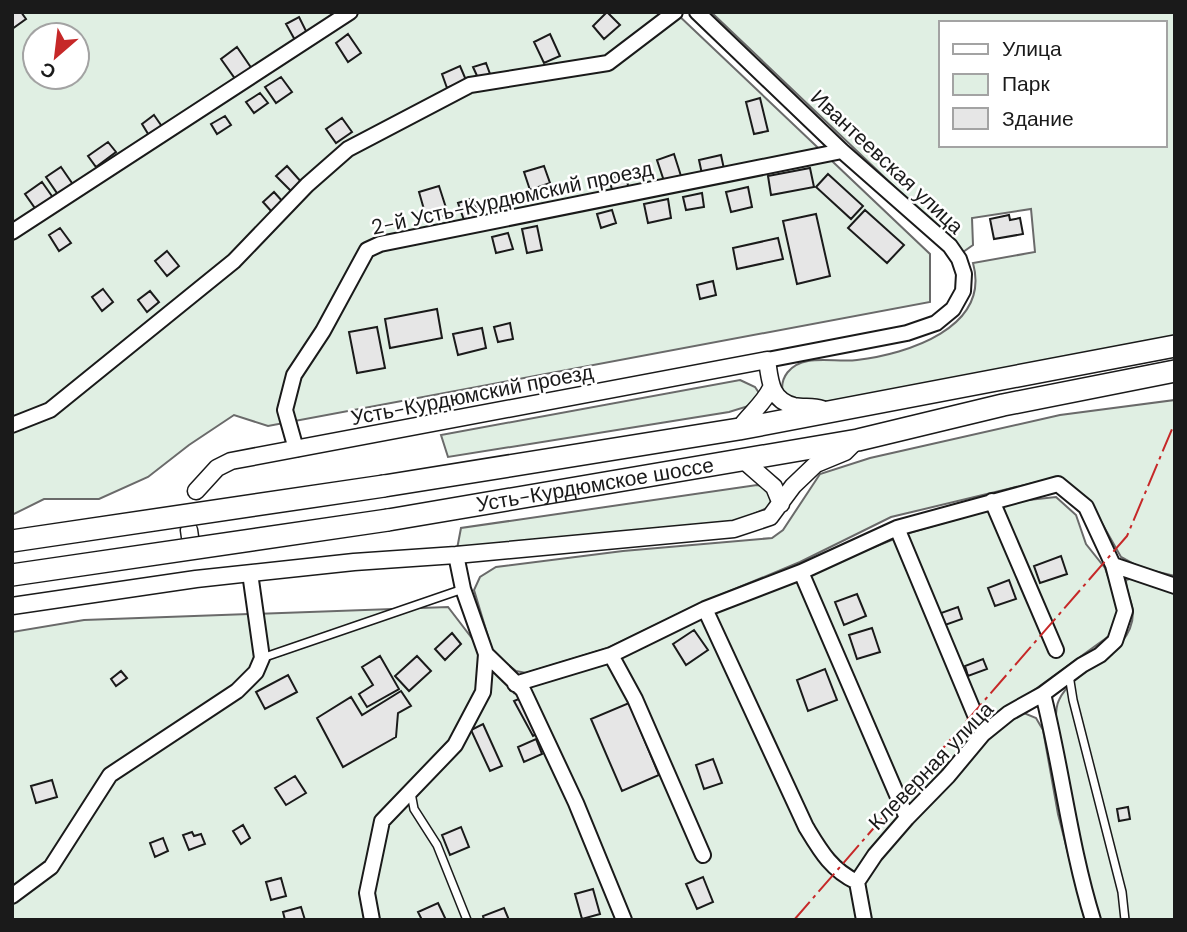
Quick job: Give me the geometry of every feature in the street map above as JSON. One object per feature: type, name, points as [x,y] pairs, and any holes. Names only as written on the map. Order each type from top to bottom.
[{"type":"main road","name":"Усть-Курдюмское шоссе","points":[[12,541],[384,486],[739,429],[1175,346]]},
{"type":"main road","name":"Усть-Курдюмское шоссе","points":[[12,575],[388,520],[858,440],[1003,405],[1175,370]]},
{"type":"street","points":[[12,232],[349,12]]},
{"type":"street","points":[[12,425],[50,410],[234,261],[307,185],[348,149],[470,85],[608,63],[675,12]]},
{"type":"street","name":"Ивантеевская улица","points":[[697,12],[842,151],[950,246],[959,259],[964,274],[963,290],[953,309],[936,323],[906,333],[767,360]]},
{"type":"street","name":"2-й Усть-Курдюмский проезд","points":[[296,449],[285,410],[294,375],[323,331],[367,250],[380,244],[842,151]]},
{"type":"street","points":[[767,360],[771,388],[776,398],[794,406],[813,406],[828,411]]},
{"type":"street","name":"Усть-Курдюмский проезд","points":[[196,491],[216,468],[231,461],[767,360]]},
{"type":"street","points":[[739,429],[764,402],[771,388]]},
{"type":"street","points":[[12,606],[194,572],[250,573],[734,529],[770,517],[793,486],[816,464],[845,452],[858,440]]},
{"type":"street","points":[[742,459],[774,487],[781,505]]},
{"type":"street","name":"Клеверная улица","points":[[857,882],[875,855],[984,734],[1009,713],[1043,694],[1100,655],[1115,640],[1125,611],[1113,565],[1086,507],[1058,484],[992,501]]},
{"type":"street","points":[[515,684],[611,654],[705,610],[801,572],[897,528],[992,501],[1056,650]]},
{"type":"street","points":[[897,528],[984,734]]},
{"type":"street","points":[[372,920],[367,893],[382,821],[455,745],[483,692],[486,654],[463,589],[456,555]]},
{"type":"street","points":[[1113,565],[1175,586]]},
{"type":"street","points":[[801,572],[907,818]]},
{"type":"street","points":[[12,896],[51,867],[110,775],[237,691],[256,671],[262,658],[250,573]]},
{"type":"street","points":[[705,610],[806,827],[827,861],[844,876],[857,882],[863,920]]},
{"type":"street","points":[[486,654],[523,690],[570,791],[624,920]]},
{"type":"street","points":[[611,654],[635,699],[703,855]]},
{"type":"street","points":[[1043,694],[1052,729],[1066,813],[1093,920]]},
{"type":"lane","points":[[262,658],[463,589]]},
{"type":"lane","points":[[1069,674],[1073,700],[1122,892],[1125,920]]},
{"type":"lane","points":[[410,790],[414,809],[437,845],[467,920]]},
{"type":"green space","points":[[12,12],[675,12],[930,254],[930,302],[268,426],[234,415],[148,477],[99,499],[44,499],[12,515]]},
{"type":"green space","points":[[711,12],[1175,12],[1175,337],[831,401],[806,402],[783,394],[783,382],[788,372],[802,363],[877,357],[920,344],[941,334],[957,321],[970,305],[975,286],[973,263],[1035,252],[1031,209],[972,218],[973,245],[963,252]]},
{"type":"green space","points":[[740,380],[755,387],[759,393],[755,404],[729,412],[448,457],[441,435]]},
{"type":"green space","points":[[1175,400],[1175,576],[1141,568],[1121,557],[1090,502],[1058,477],[891,517],[800,562],[701,603],[608,648],[526,673],[516,671],[493,653],[474,590],[480,577],[496,567],[623,551],[772,538],[783,530],[820,474],[870,458],[1060,415]]},
{"type":"green space","points":[[757,485],[766,487],[771,501],[767,508],[735,522],[457,549],[461,528]]},
{"type":"green space","points":[[1056,497],[1076,515],[1086,544],[1105,568],[1119,608],[1109,636],[976,732],[908,809],[1012,718],[1024,713],[1036,718],[1043,730],[1058,814],[1085,920],[871,920],[867,894],[855,905],[857,920],[12,920],[12,632],[84,620],[448,607],[514,693],[909,533],[1019,501]]},
{"type":"green space","points":[[1133,578],[1175,593],[1175,920],[1099,920],[1062,772],[1058,741],[1056,716],[1059,700],[1077,678],[1124,640],[1130,627],[1133,612],[1126,580]]},
{"type":"building","points":[[12,12],[21,12],[26,19],[12,29]]},
{"type":"building","points":[[607,12],[620,25],[604,39],[593,26]]},
{"type":"building","points":[[299,17],[307,33],[295,40],[286,24]]},
{"type":"building","points":[[348,34],[361,53],[348,62],[336,43]]},
{"type":"building","points":[[550,34],[560,56],[544,63],[534,42]]},
{"type":"building","points":[[237,47],[252,69],[236,80],[221,59]]},
{"type":"building","points":[[486,63],[490,74],[478,78],[473,67]]},
{"type":"building","points":[[460,66],[466,80],[447,88],[442,74]]},
{"type":"building","points":[[281,77],[292,92],[276,103],[265,87]]},
{"type":"building","points":[[260,93],[268,103],[254,113],[246,102]]},
{"type":"building","points":[[760,98],[768,131],[754,134],[746,102]]},
{"type":"building","points":[[154,115],[163,128],[150,137],[142,124]]},
{"type":"building","points":[[225,116],[231,125],[217,134],[211,124]]},
{"type":"building","points":[[342,118],[352,132],[336,143],[326,129]]},
{"type":"building","points":[[108,142],[116,152],[96,167],[88,156]]},
{"type":"building","points":[[674,154],[681,176],[664,181],[657,160]]},
{"type":"building","points":[[721,155],[724,169],[702,174],[699,160]]},
{"type":"building","points":[[287,166],[303,184],[293,193],[276,176]]},
{"type":"building","points":[[544,166],[550,183],[530,190],[524,172]]},
{"type":"building","points":[[61,167],[74,186],[59,196],[46,177]]},
{"type":"building","points":[[810,168],[814,187],[771,195],[768,176]]},
{"type":"building","points":[[625,174],[629,189],[613,193],[609,179]]},
{"type":"building","points":[[828,174],[863,206],[851,219],[816,187]]},
{"type":"building","points":[[42,182],[54,199],[37,211],[25,194]]},
{"type":"building","points":[[439,186],[448,214],[427,220],[419,192]]},
{"type":"building","points":[[748,187],[752,207],[731,212],[726,192]]},
{"type":"building","points":[[274,192],[283,202],[272,212],[263,202]]},
{"type":"building","points":[[702,193],[704,207],[686,210],[683,197]]},
{"type":"building","points":[[473,198],[480,218],[465,223],[458,203]]},
{"type":"building","points":[[668,199],[671,218],[648,223],[644,204]]},
{"type":"building","points":[[612,210],[616,223],[601,228],[597,214]]},
{"type":"building","points":[[865,210],[904,245],[887,263],[848,228]]},
{"type":"building","points":[[816,214],[830,276],[797,284],[783,221]]},
{"type":"building","points":[[1009,215],[1010,220],[1020,218],[1023,234],[994,239],[990,219]]},
{"type":"building","points":[[537,226],[542,250],[527,253],[522,229]]},
{"type":"building","points":[[60,228],[71,243],[59,251],[49,235]]},
{"type":"building","points":[[508,233],[513,249],[496,253],[492,237]]},
{"type":"building","points":[[778,238],[783,259],[737,269],[733,248]]},
{"type":"building","points":[[167,251],[179,266],[167,276],[155,261]]},
{"type":"building","points":[[713,281],[716,295],[700,299],[697,285]]},
{"type":"building","points":[[103,289],[113,302],[102,311],[92,297]]},
{"type":"building","points":[[150,291],[159,302],[147,312],[138,300]]},
{"type":"building","points":[[437,309],[442,338],[390,348],[385,319]]},
{"type":"building","points":[[510,323],[513,339],[498,342],[494,327]]},
{"type":"building","points":[[377,327],[385,368],[357,373],[349,332]]},
{"type":"building","points":[[482,328],[486,348],[458,355],[453,334]]},
{"type":"building","points":[[1061,556],[1067,574],[1040,583],[1034,566]]},
{"type":"building","points":[[1009,580],[1016,599],[995,606],[988,588]]},
{"type":"building","points":[[857,594],[866,616],[844,625],[835,602]]},
{"type":"building","points":[[958,607],[962,619],[945,625],[941,613]]},
{"type":"building","points":[[872,628],[880,652],[857,659],[849,635]]},
{"type":"building","points":[[694,630],[708,650],[686,665],[673,644]]},
{"type":"building","points":[[452,633],[461,644],[445,660],[435,649]]},
{"type":"building","points":[[380,656],[399,689],[367,707],[359,694],[373,685],[362,667]]},
{"type":"building","points":[[417,656],[431,671],[409,691],[395,676]]},
{"type":"building","points":[[983,659],[987,669],[968,676],[965,666]]},
{"type":"building","points":[[825,669],[837,700],[808,711],[797,680]]},
{"type":"building","points":[[121,671],[127,678],[116,686],[111,679]]},
{"type":"building","points":[[288,675],[297,692],[265,709],[256,692]]},
{"type":"building","points":[[401,691],[411,706],[398,713],[396,737],[343,767],[317,718],[351,697],[362,715]]},
{"type":"building","points":[[521,698],[539,733],[533,736],[514,701]]},
{"type":"building","points":[[629,703],[659,775],[622,791],[591,719]]},
{"type":"building","points":[[483,724],[502,766],[490,771],[471,730]]},
{"type":"building","points":[[536,739],[542,754],[524,762],[518,747]]},
{"type":"building","points":[[713,759],[722,783],[704,789],[696,765]]},
{"type":"building","points":[[295,776],[306,793],[286,805],[275,788]]},
{"type":"building","points":[[52,780],[57,797],[36,803],[31,786]]},
{"type":"building","points":[[1128,807],[1130,819],[1119,821],[1117,809]]},
{"type":"building","points":[[243,825],[250,838],[241,844],[233,831]]},
{"type":"building","points":[[461,827],[469,847],[450,855],[442,835]]},
{"type":"building","points":[[192,832],[194,836],[201,834],[205,844],[189,850],[183,835]]},
{"type":"building","points":[[163,838],[168,851],[155,857],[150,843]]},
{"type":"building","points":[[703,877],[713,902],[697,909],[686,884]]},
{"type":"building","points":[[281,878],[286,896],[271,900],[266,882]]},
{"type":"building","points":[[593,889],[600,914],[582,919],[575,894]]},
{"type":"building","points":[[438,903],[446,920],[422,920],[418,912]]},
{"type":"building","points":[[301,907],[305,920],[285,920],[283,912]]},
{"type":"building","points":[[504,908],[509,920],[484,920],[483,916]]},
{"type":"power","points":[[794,920],[1127,536],[1175,422]]}]
